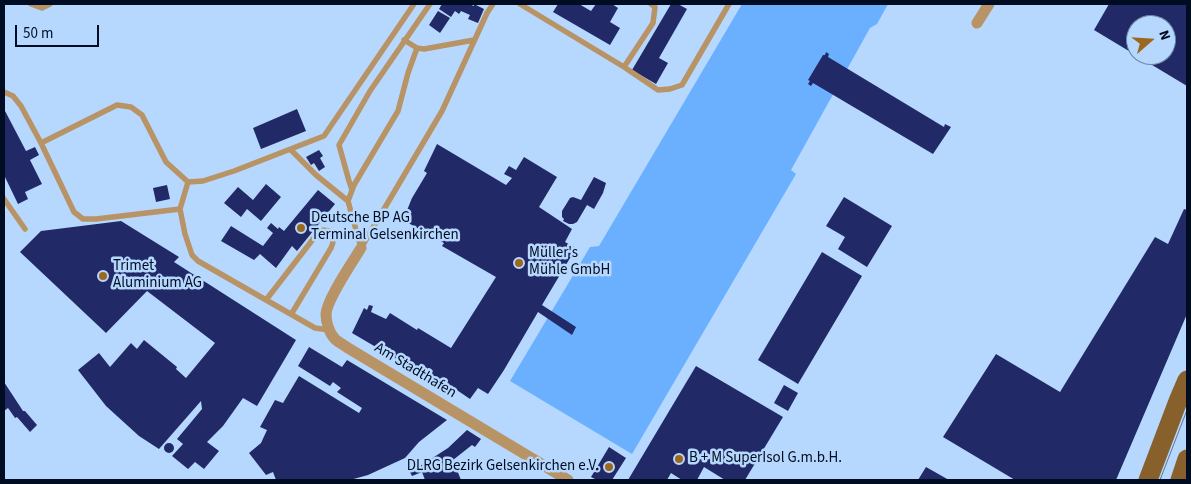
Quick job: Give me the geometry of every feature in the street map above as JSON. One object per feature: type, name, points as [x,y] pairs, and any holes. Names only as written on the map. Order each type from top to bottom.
[{"type":"main road","points":[[1148,480],[1187,380]]},
{"type":"main road","points":[[1180,480],[1187,459]]},
{"type":"street","points":[[978,24],[989,4]]},
{"type":"street","points":[[329,330],[326,315],[329,303],[360,248]]},
{"type":"street","name":"Am Stadthafen","points":[[329,330],[335,339],[348,348],[568,480]]},
{"type":"lane","points":[[31,4],[42,8],[50,4]]},
{"type":"lane","points":[[41,143],[117,105],[131,107],[142,115],[166,162],[188,182],[203,181],[291,150],[324,136],[414,4]]},
{"type":"lane","points":[[352,190],[340,146],[370,91],[430,4]]},
{"type":"lane","points":[[360,248],[442,111],[474,40],[493,4]]},
{"type":"lane","points":[[624,68],[653,23],[655,7],[651,4]]},
{"type":"lane","points":[[524,5],[658,90],[682,85],[729,4]]},
{"type":"lane","points":[[404,40],[424,50],[474,40]]},
{"type":"lane","points":[[360,248],[348,201],[352,190],[398,111],[417,48]]},
{"type":"lane","points":[[4,92],[13,96],[21,106],[74,212],[83,219],[180,210]]},
{"type":"lane","points":[[291,150],[316,175],[348,201]]},
{"type":"lane","points":[[188,182],[180,210],[184,234],[192,255],[198,261],[316,328],[329,330]]},
{"type":"lane","points":[[4,198],[25,229]]},
{"type":"lane","points":[[266,300],[318,234],[324,230],[330,231],[334,242],[332,248],[292,313]]},
{"type":"water","points":[[742,4],[888,4],[877,24],[870,28],[791,170],[796,174],[632,454],[510,381],[590,247],[599,246]]},
{"type":"building","points":[[442,4],[469,4],[474,6],[474,4],[484,9],[478,23],[468,19],[470,15],[461,11],[459,14],[455,11],[451,17],[439,9]]},
{"type":"building","points":[[558,4],[579,4],[591,11],[596,4],[612,4],[618,8],[610,22],[620,28],[610,45],[553,12]]},
{"type":"building","points":[[671,4],[678,4],[687,9],[659,58],[668,63],[656,84],[632,70]]},
{"type":"building","points":[[1109,4],[1187,4],[1187,86],[1152,65],[1176,65],[1176,15],[1126,15],[1126,49],[1094,30]]},
{"type":"building","points":[[438,11],[450,18],[440,33],[429,25]]},
{"type":"building","points":[[826,52],[829,54],[828,57],[944,127],[945,124],[951,127],[933,154],[813,83],[811,86],[808,84],[810,81],[808,80]]},
{"type":"building","points":[[4,109],[26,151],[35,147],[39,155],[30,160],[42,184],[25,192],[28,199],[18,204],[4,175]]},
{"type":"building","points":[[297,109],[306,131],[261,149],[253,128]]},
{"type":"building","name":"Müller's Mühle GmbH","points":[[437,144],[506,185],[512,178],[504,174],[509,166],[516,170],[524,157],[557,177],[539,207],[572,229],[565,242],[576,248],[542,305],[576,327],[572,335],[538,312],[488,394],[478,388],[470,399],[442,380],[439,384],[352,333],[364,308],[367,310],[369,305],[373,306],[371,312],[386,319],[390,313],[451,348],[496,277],[442,246],[444,243],[403,220],[412,198],[427,173],[424,171]]},
{"type":"building","points":[[319,150],[323,156],[320,158],[325,167],[319,171],[314,163],[311,165],[306,157]]},
{"type":"building","points":[[594,177],[606,183],[594,209],[587,205],[577,222],[573,224],[563,221],[562,211],[570,198],[573,197],[581,200]]},
{"type":"building","points":[[266,184],[281,197],[261,221],[247,209],[241,217],[224,203],[238,187],[253,200]]},
{"type":"building","points":[[167,185],[170,199],[156,202],[153,188]]},
{"type":"building","name":"Deutsche BP AG Terminal Gelsenkirchen","points":[[318,190],[335,204],[297,251],[292,246],[276,268],[260,254],[254,260],[221,241],[231,226],[263,246],[273,233],[267,228],[271,223],[284,231]]},
{"type":"building","points":[[844,197],[892,226],[867,267],[838,249],[845,237],[826,226]]},
{"type":"building","points":[[1184,209],[1187,210],[1187,314],[1116,480],[1015,480],[943,437],[996,354],[1060,392],[1155,237],[1168,244]]},
{"type":"building","points":[[121,221],[179,257],[174,262],[296,340],[257,406],[243,398],[223,426],[207,442],[219,451],[204,469],[195,462],[188,469],[172,456],[183,444],[177,439],[202,409],[201,401],[159,449],[139,436],[106,406],[78,370],[99,353],[110,367],[131,343],[137,349],[144,340],[177,367],[176,369],[186,378],[215,343],[147,291],[106,333],[20,252],[41,231]]},
{"type":"building","points":[[822,252],[862,276],[798,384],[758,360]]},
{"type":"building","points":[[309,347],[342,367],[347,360],[447,420],[419,442],[405,458],[368,475],[350,480],[276,480],[273,472],[266,475],[249,453],[261,443],[267,430],[260,427],[275,400],[283,403],[299,376],[359,413],[362,408],[337,392],[341,388],[333,382],[330,386],[298,366]]},
{"type":"building","points":[[696,366],[783,417],[745,480],[725,480],[704,467],[697,480],[682,480],[671,473],[667,480],[628,480]]},
{"type":"building","points":[[4,382],[23,411],[37,425],[30,432],[17,417],[15,418],[8,408],[4,411]]},
{"type":"building","points":[[784,385],[798,393],[788,411],[774,403]]},
{"type":"building","points":[[467,430],[481,439],[475,447],[472,445],[453,460],[461,480],[425,480],[422,472],[412,476],[409,470],[420,466],[448,448]]},
{"type":"building","points":[[169,443],[174,448],[169,453],[164,448]]},
{"type":"building","name":"DLRG Bezirk Gelsenkirchen e.V.","points":[[609,447],[626,458],[612,480],[597,480],[591,477]]},
{"type":"building","points":[[926,467],[949,480],[918,480]]},
{"type":"tram line","points":[[1160,480],[1187,410]]},
{"type":"place","name":"Deutsche BP AG Terminal Gelsenkirchen","points":[[301,228]]},
{"type":"place","name":"Müller's Mühle GmbH","points":[[519,263]]},
{"type":"place","name":"Trimet Aluminium AG","points":[[103,276]]},
{"type":"place","name":"B + M SuperIsol G.m.b.H.","points":[[679,459]]},
{"type":"place","name":"DLRG Bezirk Gelsenkirchen e.V.","points":[[609,467]]}]
